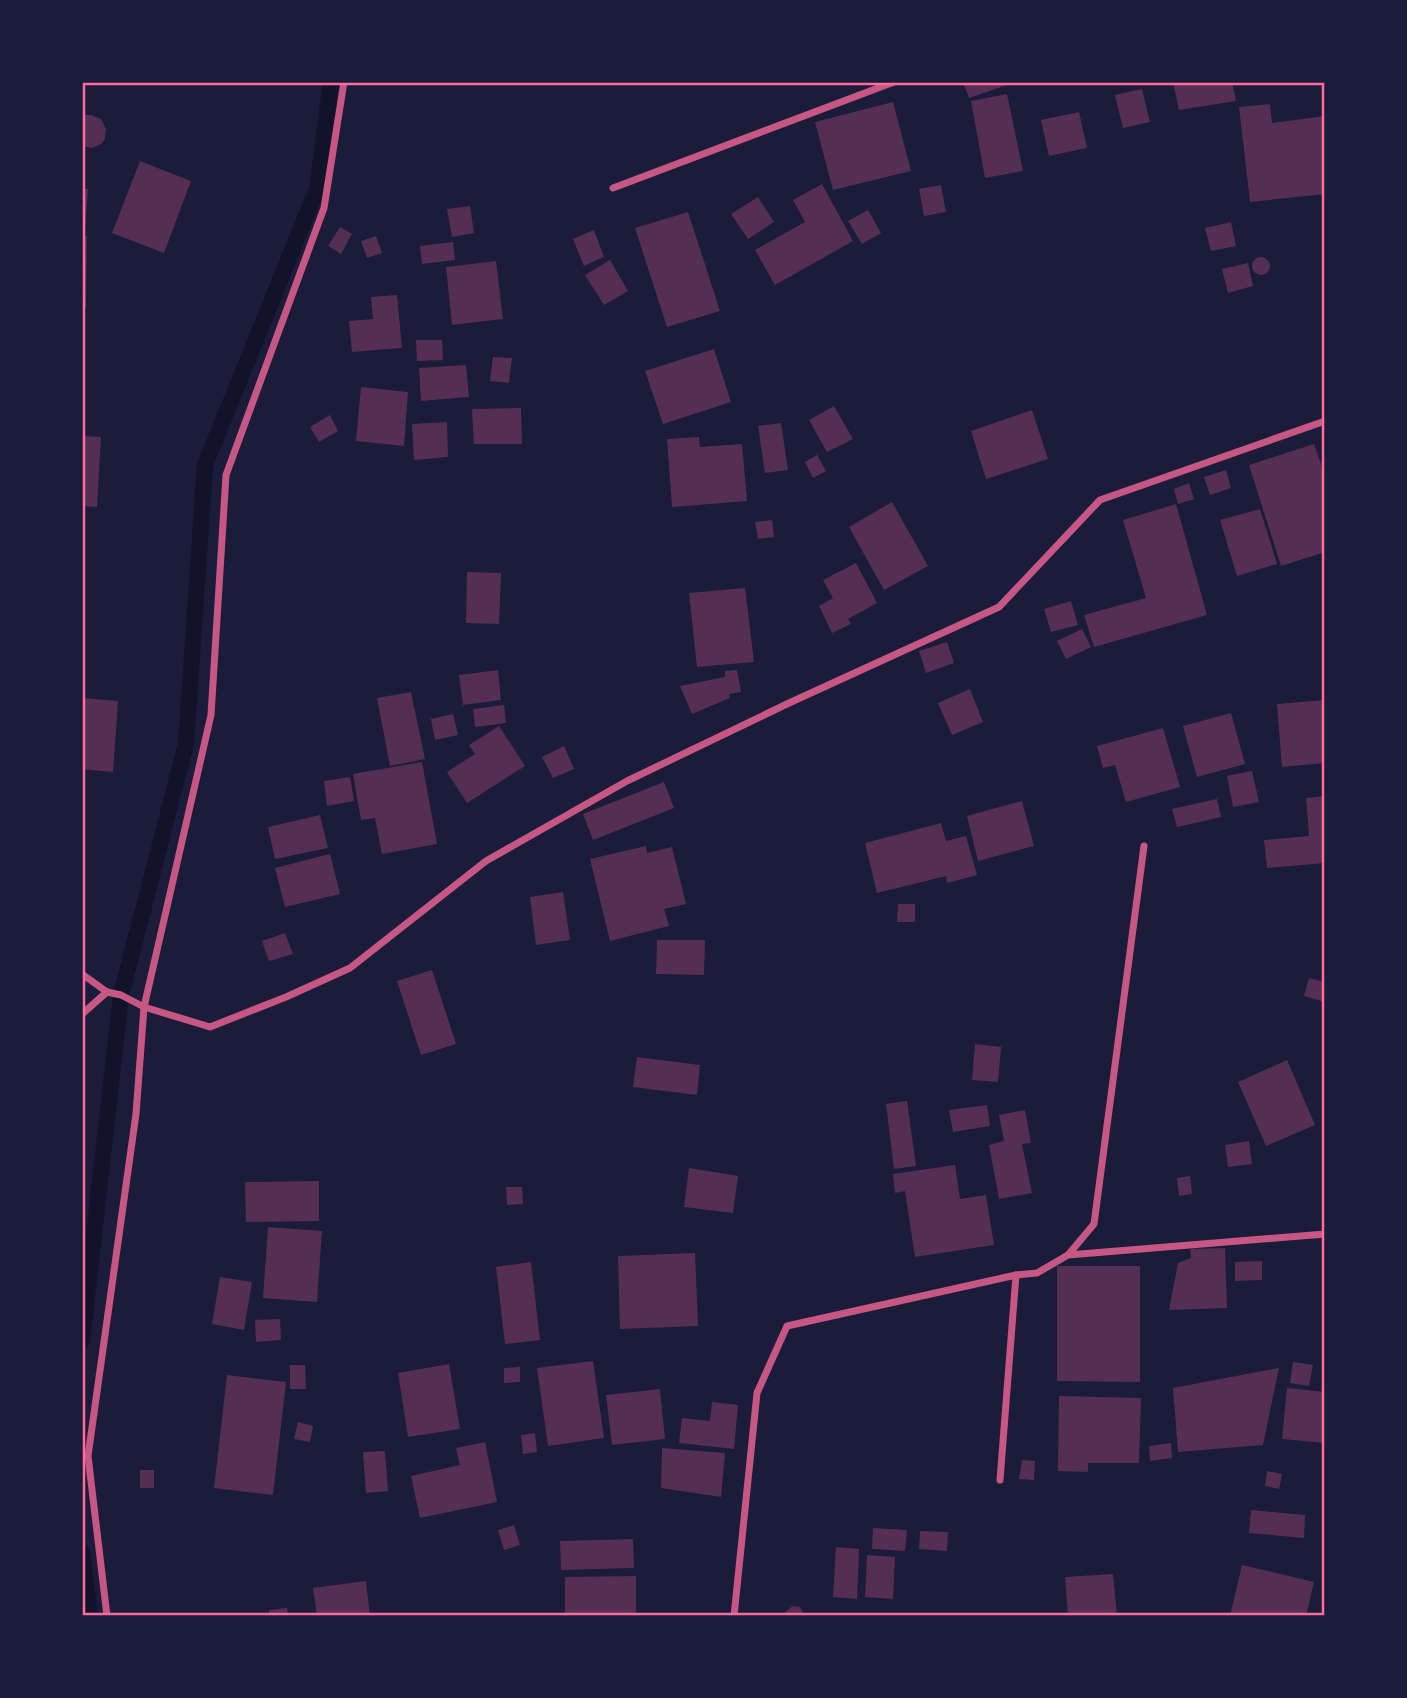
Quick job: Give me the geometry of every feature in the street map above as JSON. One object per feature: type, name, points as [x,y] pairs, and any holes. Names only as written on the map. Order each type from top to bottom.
[{"type":"street","points":[[107,1616],[88,1456],[136,1114],[144,1007],[211,715],[226,475],[324,208],[344,82]]},
{"type":"street","points":[[613,188],[894,82]]},
{"type":"street","points":[[82,974],[107,992],[121,995],[144,1007],[209,1027],[286,997],[350,968],[486,861],[627,781],[999,607],[1100,500],[1325,421]]},
{"type":"street","points":[[734,1616],[757,1393],[786,1326],[1016,1275],[1037,1273],[1068,1255],[1094,1224],[1144,846]]},
{"type":"street","points":[[82,1014],[107,992]]},
{"type":"street","points":[[1068,1255],[1325,1234]]},
{"type":"street","points":[[1000,1480],[1016,1275]]},
{"type":"building","points":[[963,82],[1006,82],[1007,85],[969,98]]},
{"type":"building","points":[[1173,82],[1232,82],[1236,101],[1179,110]]},
{"type":"building","points":[[1142,89],[1150,122],[1123,128],[1115,95]]},
{"type":"building","points":[[1007,94],[1023,171],[985,178],[971,101]]},
{"type":"building","points":[[893,102],[911,171],[833,190],[815,122]]},
{"type":"building","points":[[1270,104],[1272,123],[1325,116],[1325,194],[1250,202],[1239,107]]},
{"type":"building","points":[[1079,112],[1087,148],[1049,156],[1041,120]]},
{"type":"building","points":[[82,116],[101,119],[106,129],[105,139],[92,148],[82,146]]},
{"type":"building","points":[[140,161],[191,181],[164,253],[112,233]]},
{"type":"building","points":[[822,184],[853,241],[775,285],[755,250],[805,222],[793,200]]},
{"type":"building","points":[[941,185],[946,212],[924,216],[919,189]]},
{"type":"building","points":[[82,189],[88,189],[85,231],[82,231]]},
{"type":"building","points":[[758,197],[774,222],[748,239],[731,214]]},
{"type":"building","points":[[470,206],[474,233],[452,237],[447,209]]},
{"type":"building","points":[[868,210],[881,233],[862,244],[848,221]]},
{"type":"building","points":[[688,212],[720,311],[667,327],[635,228]]},
{"type":"building","points":[[1231,222],[1236,246],[1211,251],[1205,228]]},
{"type":"building","points":[[340,227],[352,234],[341,254],[328,246]]},
{"type":"building","points":[[594,230],[604,257],[584,266],[573,239]]},
{"type":"building","points":[[82,236],[87,236],[86,308],[82,308]]},
{"type":"building","points":[[376,236],[382,253],[367,258],[361,241]]},
{"type":"building","points":[[453,242],[455,260],[422,264],[420,246]]},
{"type":"building","points":[[1261,257],[1267,260],[1270,266],[1267,272],[1261,275],[1255,272],[1252,266],[1255,260]]},
{"type":"building","points":[[610,260],[628,291],[604,305],[585,275]]},
{"type":"building","points":[[496,261],[503,319],[452,325],[446,267]]},
{"type":"building","points":[[1248,263],[1253,286],[1228,293],[1222,269]]},
{"type":"building","points":[[397,295],[402,348],[352,352],[349,321],[373,319],[371,297]]},
{"type":"building","points":[[416,340],[442,340],[443,360],[417,361]]},
{"type":"building","points":[[714,349],[731,402],[663,424],[645,371]]},
{"type":"building","points":[[493,357],[512,358],[509,383],[490,381]]},
{"type":"building","points":[[466,365],[469,397],[421,401],[419,368]]},
{"type":"building","points":[[361,387],[408,392],[404,446],[356,441]]},
{"type":"building","points":[[834,406],[853,439],[827,452],[809,420]]},
{"type":"building","points":[[521,408],[522,444],[474,444],[472,409]]},
{"type":"building","points":[[1032,410],[1048,459],[986,479],[971,431]]},
{"type":"building","points":[[330,415],[338,431],[319,442],[310,427]]},
{"type":"building","points":[[447,422],[448,457],[414,460],[412,424]]},
{"type":"building","points":[[781,423],[788,470],[765,473],[758,426]]},
{"type":"building","points":[[82,436],[101,437],[97,507],[82,506]]},
{"type":"building","points":[[699,437],[700,447],[742,444],[747,501],[672,507],[667,439]]},
{"type":"building","points":[[1314,444],[1325,476],[1325,552],[1281,566],[1249,465]]},
{"type":"building","points":[[817,455],[826,471],[813,478],[805,462]]},
{"type":"building","points":[[1226,470],[1231,488],[1210,495],[1204,477]]},
{"type":"building","points":[[1189,483],[1194,499],[1178,504],[1174,489]]},
{"type":"building","points":[[892,502],[928,566],[884,590],[849,527]]},
{"type":"building","points":[[1176,504],[1207,615],[1094,647],[1084,615],[1146,598],[1123,520]]},
{"type":"building","points":[[1260,509],[1277,564],[1237,576],[1220,520]]},
{"type":"building","points":[[772,520],[774,537],[758,539],[755,522]]},
{"type":"building","points":[[856,563],[877,603],[848,619],[851,624],[832,633],[819,606],[833,598],[823,580]]},
{"type":"building","points":[[467,572],[501,573],[499,624],[466,623]]},
{"type":"building","points":[[745,588],[754,662],[697,667],[689,593]]},
{"type":"building","points":[[1071,601],[1078,625],[1051,632],[1044,609]]},
{"type":"building","points":[[1082,629],[1091,647],[1066,659],[1057,641]]},
{"type":"building","points":[[947,642],[954,663],[926,673],[919,651]]},
{"type":"building","points":[[498,670],[501,700],[463,705],[459,675]]},
{"type":"building","points":[[737,670],[741,692],[729,694],[730,698],[692,714],[680,686],[725,677],[725,671]]},
{"type":"building","points":[[970,689],[983,722],[952,735],[938,703]]},
{"type":"building","points":[[411,692],[425,759],[390,766],[377,698]]},
{"type":"building","points":[[82,698],[118,701],[113,772],[82,769]]},
{"type":"building","points":[[1325,700],[1325,763],[1282,767],[1277,704]]},
{"type":"building","points":[[504,705],[506,723],[475,727],[473,709]]},
{"type":"building","points":[[1231,713],[1245,764],[1197,777],[1183,726]]},
{"type":"building","points":[[453,714],[458,735],[435,740],[431,719]]},
{"type":"building","points":[[499,726],[525,766],[467,803],[447,772],[475,754],[469,745]]},
{"type":"building","points":[[1163,728],[1180,787],[1126,802],[1115,765],[1103,768],[1097,746]]},
{"type":"building","points":[[564,746],[574,769],[553,778],[542,757]]},
{"type":"building","points":[[422,762],[437,844],[382,854],[375,818],[361,820],[353,774]]},
{"type":"building","points":[[1252,771],[1259,802],[1233,807],[1227,776]]},
{"type":"building","points":[[350,777],[354,801],[327,806],[324,781]]},
{"type":"building","points":[[664,782],[674,808],[593,840],[583,814]]},
{"type":"building","points":[[1325,796],[1325,863],[1267,868],[1264,840],[1309,836],[1306,798]]},
{"type":"building","points":[[1217,799],[1221,817],[1177,827],[1172,809]]},
{"type":"building","points":[[1022,801],[1034,846],[978,861],[967,816]]},
{"type":"building","points":[[320,815],[328,848],[275,859],[268,827]]},
{"type":"building","points":[[941,823],[946,841],[966,836],[977,875],[947,883],[946,876],[877,893],[865,843]]},
{"type":"building","points":[[646,846],[647,853],[672,847],[686,904],[664,909],[669,926],[610,941],[590,859]]},
{"type":"building","points":[[330,854],[340,894],[285,907],[275,868]]},
{"type":"building","points":[[563,892],[570,940],[536,945],[530,897]]},
{"type":"building","points":[[898,904],[915,904],[915,922],[897,922]]},
{"type":"building","points":[[285,933],[293,954],[269,961],[262,941]]},
{"type":"building","points":[[657,940],[705,940],[704,975],[656,974]]},
{"type":"building","points":[[432,970],[456,1044],[421,1055],[397,981]]},
{"type":"building","points":[[1309,978],[1325,982],[1325,1002],[1304,996]]},
{"type":"building","points":[[975,1044],[1001,1047],[998,1082],[972,1080]]},
{"type":"building","points":[[637,1057],[700,1065],[697,1095],[633,1087]]},
{"type":"building","points":[[1287,1060],[1315,1125],[1266,1146],[1238,1082]]},
{"type":"building","points":[[907,1101],[916,1166],[894,1169],[886,1104]]},
{"type":"building","points":[[987,1105],[990,1126],[953,1132],[949,1110]]},
{"type":"building","points":[[1025,1110],[1031,1143],[1022,1144],[1032,1193],[999,1199],[989,1145],[1004,1141],[999,1115]]},
{"type":"building","points":[[1249,1141],[1252,1164],[1228,1167],[1225,1145]]},
{"type":"building","points":[[955,1165],[960,1199],[986,1195],[994,1245],[915,1257],[905,1191],[895,1193],[893,1174]]},
{"type":"building","points":[[689,1168],[738,1176],[733,1213],[684,1207]]},
{"type":"building","points":[[1190,1176],[1192,1194],[1179,1196],[1177,1178]]},
{"type":"building","points":[[319,1181],[319,1221],[246,1222],[245,1182]]},
{"type":"building","points":[[506,1187],[522,1187],[523,1204],[507,1205]]},
{"type":"building","points":[[268,1227],[322,1231],[317,1302],[263,1298]]},
{"type":"building","points":[[1225,1248],[1227,1308],[1169,1310],[1178,1263],[1191,1258],[1190,1249]]},
{"type":"building","points":[[695,1253],[698,1326],[620,1329],[618,1256]]},
{"type":"building","points":[[1262,1261],[1262,1280],[1235,1281],[1235,1262]]},
{"type":"building","points":[[531,1262],[540,1340],[505,1344],[496,1267]]},
{"type":"building","points":[[1057,1266],[1140,1266],[1140,1382],[1057,1381]]},
{"type":"building","points":[[220,1277],[252,1282],[244,1330],[212,1324]]},
{"type":"building","points":[[280,1319],[281,1340],[256,1342],[255,1320]]},
{"type":"building","points":[[593,1361],[604,1438],[548,1446],[537,1368]]},
{"type":"building","points":[[1293,1362],[1313,1365],[1309,1386],[1290,1383]]},
{"type":"building","points":[[449,1364],[460,1429],[408,1437],[398,1373]]},
{"type":"building","points":[[290,1365],[305,1365],[306,1389],[290,1389]]},
{"type":"building","points":[[520,1367],[520,1382],[504,1383],[504,1368]]},
{"type":"building","points":[[1279,1368],[1263,1445],[1178,1452],[1173,1388]]},
{"type":"building","points":[[227,1375],[286,1382],[273,1495],[214,1488]]},
{"type":"building","points":[[1287,1388],[1325,1392],[1325,1443],[1282,1439]]},
{"type":"building","points":[[660,1389],[665,1439],[612,1445],[606,1395]]},
{"type":"building","points":[[1059,1396],[1141,1398],[1139,1463],[1088,1463],[1088,1472],[1058,1471]]},
{"type":"building","points":[[712,1402],[738,1405],[734,1449],[679,1443],[682,1418],[710,1421]]},
{"type":"building","points":[[298,1422],[313,1426],[310,1442],[294,1439]]},
{"type":"building","points":[[535,1433],[537,1452],[523,1454],[521,1435]]},
{"type":"building","points":[[485,1442],[497,1502],[420,1518],[411,1476],[460,1465],[456,1448]]},
{"type":"building","points":[[1171,1443],[1172,1458],[1150,1461],[1149,1446]]},
{"type":"building","points":[[662,1448],[725,1453],[721,1497],[661,1488]]},
{"type":"building","points":[[385,1451],[388,1491],[366,1493],[363,1452]]},
{"type":"building","points":[[1022,1460],[1035,1461],[1034,1480],[1019,1479]]},
{"type":"building","points":[[140,1470],[154,1470],[154,1488],[140,1488]]},
{"type":"building","points":[[1267,1471],[1282,1474],[1279,1489],[1265,1486]]},
{"type":"building","points":[[1251,1510],[1305,1515],[1304,1538],[1249,1533]]},
{"type":"building","points":[[514,1525],[520,1545],[504,1550],[498,1530]]},
{"type":"building","points":[[873,1528],[907,1530],[905,1551],[872,1549]]},
{"type":"building","points":[[920,1531],[948,1532],[947,1551],[919,1549]]},
{"type":"building","points":[[633,1539],[634,1568],[561,1570],[560,1541]]},
{"type":"building","points":[[836,1547],[859,1549],[857,1599],[833,1597]]},
{"type":"building","points":[[867,1555],[895,1557],[893,1599],[865,1597]]},
{"type":"building","points":[[1242,1565],[1314,1582],[1306,1616],[1230,1616]]},
{"type":"building","points":[[1113,1574],[1117,1616],[1068,1616],[1065,1577]]},
{"type":"building","points":[[636,1576],[636,1616],[565,1616],[565,1577]]},
{"type":"building","points":[[366,1581],[370,1616],[317,1616],[313,1588]]},
{"type":"building","points":[[793,1606],[800,1607],[805,1616],[784,1616]]},
{"type":"building","points":[[287,1608],[288,1616],[269,1616],[269,1610]]},
{"type":"waterway","points":[[82,1341],[121,995],[186,744],[205,465],[317,189],[331,82]]},
{"type":"waterway","points":[[82,1552],[90,1616]]}]
